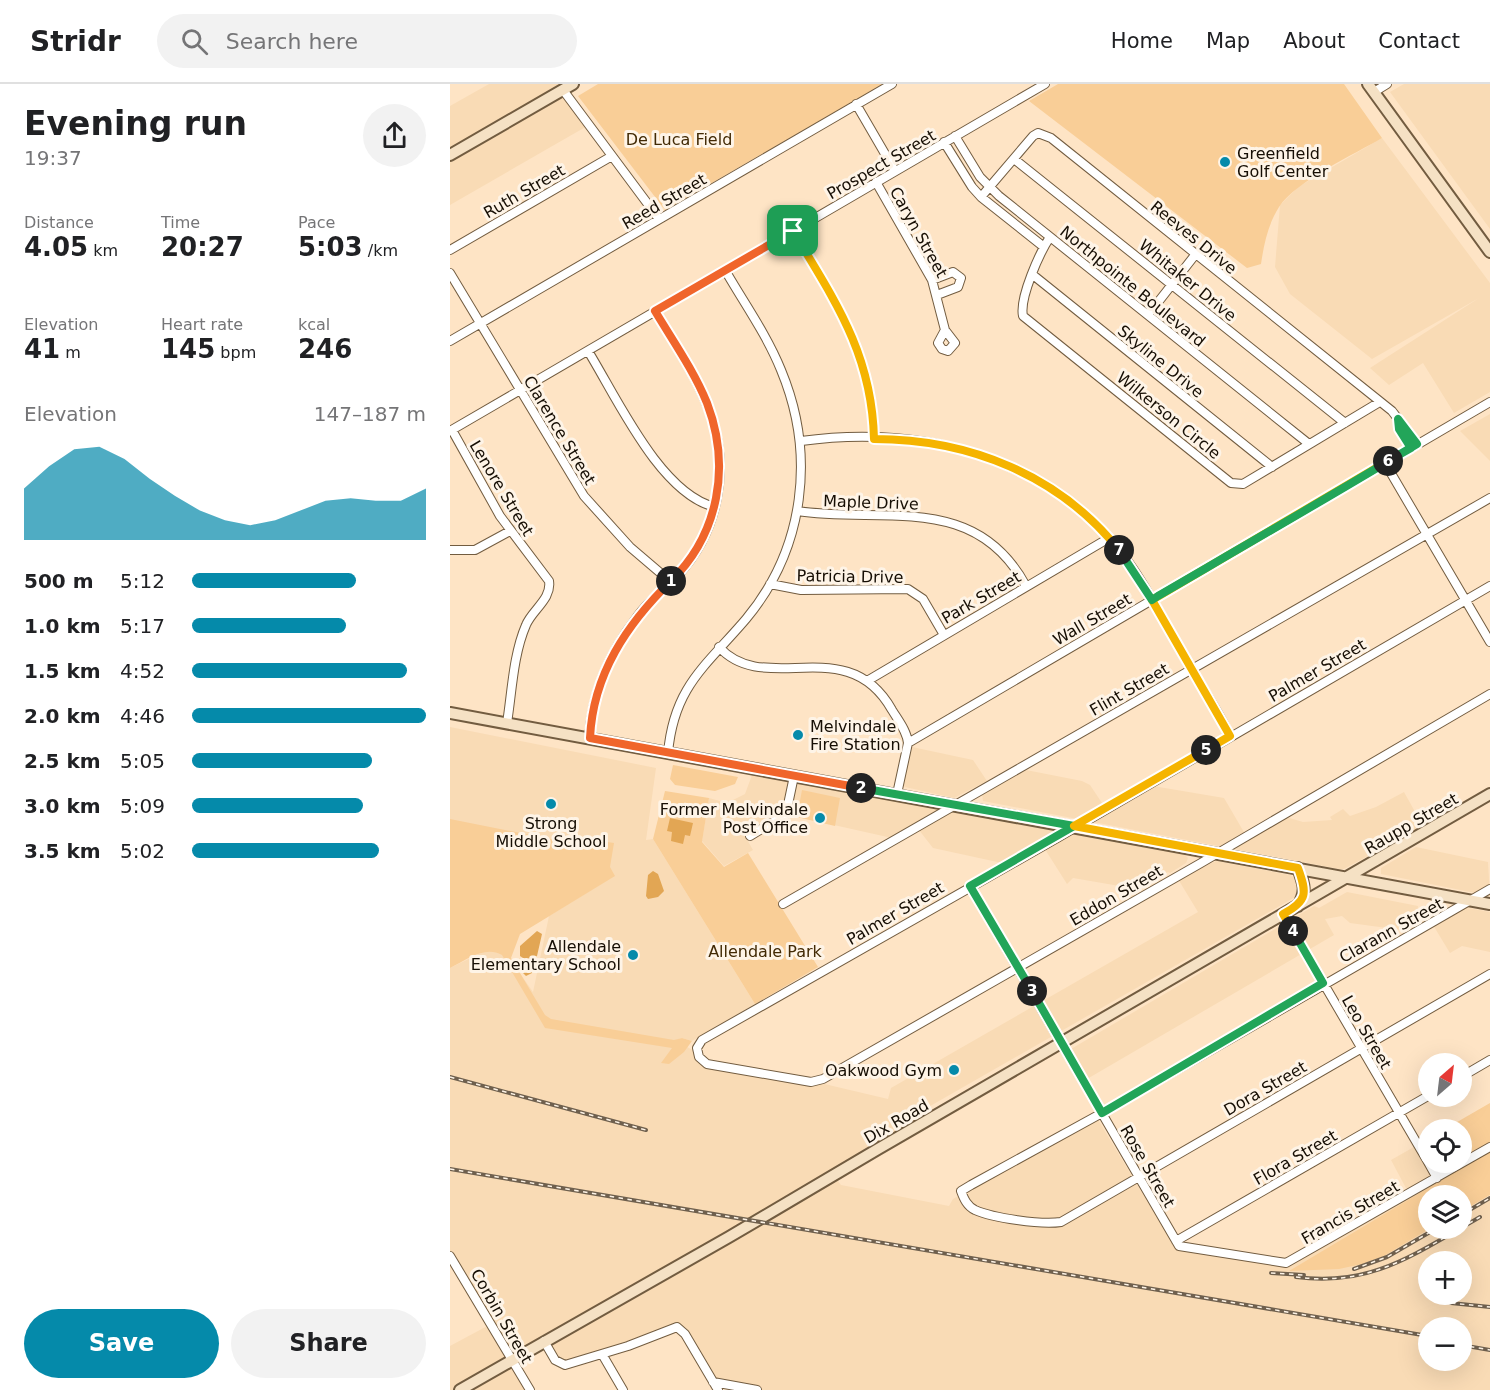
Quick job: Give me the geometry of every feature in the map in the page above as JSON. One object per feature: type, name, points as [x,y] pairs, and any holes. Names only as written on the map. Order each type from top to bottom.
[{"type":"main road","points":[[450,155],[568,87]]},
{"type":"main road","points":[[1371,88],[1490,252]]},
{"type":"main road","points":[[450,713],[1490,904]]},
{"type":"main road","name":"Raupp Street","points":[[1346,877],[1490,794]]},
{"type":"main road","points":[[1298,868],[1305,887],[1304,896],[1298,906]]},
{"type":"main road","name":"Dix Road","points":[[460,1390],[693,1258],[1346,877]]},
{"type":"street","name":"Reed Street","points":[[450,341],[892,84]]},
{"type":"street","name":"Prospect Street","points":[[451,430],[1045,84]]},
{"type":"street","points":[[1371,88],[1387,84]]},
{"type":"street","points":[[568,87],[612,156],[659,219]]},
{"type":"street","points":[[856,104],[895,171]]},
{"type":"street","name":"Reeves Drive","points":[[981,197],[1033,136],[1038,133],[1043,134],[1398,419],[1414,446]]},
{"type":"street","name":"Northpointe Boulevard","points":[[956,136],[980,177],[991,188],[1309,444]]},
{"type":"street","name":"Northpointe Boulevard","points":[[945,142],[972,187],[981,197],[1044,247]]},
{"type":"street","name":"Ruth Street","points":[[450,250],[612,156]]},
{"type":"street","name":"Whitaker Drive","points":[[1014,159],[1345,423]]},
{"type":"street","name":"Caryn Street","points":[[876,182],[932,280],[945,330]]},
{"type":"street","points":[[793,231],[843,316],[860,355],[870,387],[874,439]]},
{"type":"street","name":"Wilkerson Circle","points":[[1050,237],[1022,304],[1023,316],[1231,483],[1243,484],[1378,403]]},
{"type":"street","points":[[1148,315],[1195,255]]},
{"type":"street","points":[[668,753],[672,724],[683,696],[698,671],[747,617],[770,584],[788,548],[802,477],[801,441],[793,404],[781,368],[725,270]]},
{"type":"street","points":[[932,280],[953,272],[961,278],[958,287],[937,295]]},
{"type":"street","name":"Clarence Street","points":[[450,273],[574,481],[594,508],[630,547],[671,582]]},
{"type":"street","name":"Skyline Drive","points":[[1033,275],[1272,467]]},
{"type":"street","points":[[590,738],[596,694],[615,651],[638,615],[671,582],[699,546],[715,507],[720,465],[712,418],[699,386],[655,311]]},
{"type":"street","points":[[588,351],[653,457],[690,495],[715,507]]},
{"type":"street","name":"Wall Street","points":[[908,743],[1490,402]]},
{"type":"street","name":"Lenore Street","points":[[451,430],[510,531],[546,576],[550,587],[547,596],[532,613],[522,634],[507,723]]},
{"type":"street","points":[[801,441],[874,439],[940,444],[1006,464],[1063,495],[1109,538],[1128,562],[1230,736]]},
{"type":"street","points":[[1385,463],[1490,642]]},
{"type":"street","name":"Flint Street","points":[[783,904],[1490,498]]},
{"type":"street","name":"Maple Drive","points":[[797,511],[829,514],[905,514],[948,523],[976,534],[997,548],[1014,566],[1026,586]]},
{"type":"street","points":[[450,550],[475,550],[510,531]]},
{"type":"street","name":"Park Street","points":[[867,681],[1109,538]]},
{"type":"street","name":"Patricia Drive","points":[[770,584],[801,590],[908,589],[923,599],[944,635]]},
{"type":"street","name":"Palmer Street","points":[[816,1082],[707,1064],[697,1053],[702,1040],[1490,586]]},
{"type":"street","points":[[718,647],[732,660],[748,666],[832,667],[850,672],[867,681],[889,705],[906,734],[908,743],[897,794]]},
{"type":"street","name":"Eddon Street","points":[[816,1082],[1216,854],[1490,694]]},
{"type":"street","points":[[750,836],[786,814],[795,776]]},
{"type":"street","name":"Rose Street","points":[[970,886],[1176,1241]]},
{"type":"street","name":"Clarann Street","points":[[1052,1224],[988,1214],[974,1209],[966,1203],[961,1191],[1102,1113],[1323,983],[1490,889]]},
{"type":"street","name":"Leo Street","points":[[1283,914],[1418,1146]]},
{"type":"street","name":"Dora Street","points":[[1052,1224],[1060,1222],[1490,974]]},
{"type":"street","points":[[1472,1071],[1490,1060]]},
{"type":"street","name":"Flora Street","points":[[1176,1241],[1418,1102]]},
{"type":"street","name":"Francis Street","points":[[1176,1241],[1184,1248],[1284,1264],[1490,1147]]},
{"type":"street","name":"Leo Street","points":[[1434,1173],[1437,1178]]},
{"type":"street","name":"Corbin Street","points":[[450,1256],[530,1390]]},
{"type":"street","points":[[544,1341],[555,1360],[562,1365],[641,1341],[667,1329],[681,1328],[718,1390]]},
{"type":"street","points":[[602,1354],[623,1390]]},
{"type":"street","points":[[713,1382],[757,1390]]},
{"type":"shaded area","points":[[489,84],[573,84],[563,90],[589,125],[450,205],[450,106]]},
{"type":"shaded area","points":[[1404,84],[1490,84],[1490,229],[1390,92]]},
{"type":"shaded area","points":[[1382,138],[1490,283],[1490,392],[1454,413],[1423,363],[1389,385],[1370,368],[1479,298],[1372,359],[1290,294],[1275,267],[1280,205],[1298,187]]},
{"type":"shaded area","points":[[1490,414],[1490,461],[1460,431]]},
{"type":"shaded area","points":[[450,727],[656,768],[646,840],[653,839],[755,1004],[692,1041],[682,1038],[676,1040],[697,1053],[701,1061],[816,1082],[888,1099],[891,1088],[1198,912],[1178,879],[1216,861],[1290,875],[1295,878],[1300,890],[1297,896],[925,1109],[931,1118],[834,1176],[841,1185],[949,1206],[953,1199],[1097,1118],[1174,1246],[1284,1264],[1418,1188],[1418,1239],[1472,1239],[1472,1207],[1490,1198],[1490,1390],[757,1390],[713,1382],[681,1328],[562,1365],[545,1341],[512,1360],[530,1390],[450,1390],[450,1346],[491,1324],[450,1256],[450,968],[487,950],[505,952],[533,992],[549,916],[614,876],[450,922]]},
{"type":"shaded area","points":[[912,747],[973,760],[987,781],[954,798],[905,787],[903,785]]},
{"type":"shaded area","points":[[1026,770],[1082,781],[1090,785],[1108,812],[1153,786],[1224,798],[1248,839],[1286,817],[1303,822],[1332,820],[1330,817],[1343,809],[1350,816],[1376,807],[1404,792],[1423,826],[1344,869],[1339,869],[983,801],[982,794]]},
{"type":"shaded area","points":[[752,775],[1184,854],[1188,858],[1186,863],[1170,873],[1137,889],[1073,878],[1067,884],[1041,843],[1002,863],[933,848],[915,825],[892,838],[780,813],[743,833],[753,850],[724,866],[702,841],[709,798],[727,803],[745,794]]},
{"type":"shaded area","points":[[670,818],[693,823],[690,836],[685,835],[683,844],[671,841],[672,832],[667,831]]},
{"type":"shaded area","points":[[1416,847],[1488,862],[1490,896],[1381,874],[1381,868]]},
{"type":"shaded area","points":[[653,871],[658,874],[664,891],[658,897],[648,899],[646,896],[648,875]]},
{"type":"shaded area","points":[[1347,892],[1418,906],[1416,922],[1402,930],[1350,923],[1342,916],[1325,919],[1334,935],[1087,1079],[1071,1049],[1314,906],[1319,908]]},
{"type":"shaded area","points":[[1463,907],[1490,912],[1490,952],[1462,946],[1450,953],[1433,925]]},
{"type":"shaded area","points":[[537,931],[542,934],[537,956],[528,961],[533,967],[532,973],[526,976],[518,968],[519,959],[523,958],[520,956],[520,946]]},
{"type":"shaded area","points":[[1418,1145],[1418,1173],[1437,1173],[1407,1190],[1391,1160]]},
{"type":"shaded area","points":[[1443,1173],[1448,1173],[1456,1185],[1422,1185]]},
{"type":"green space","name":"De Luca Field","points":[[598,84],[883,84],[665,210],[578,96]]},
{"type":"green space","name":"Greenfield Golf Center","points":[[1058,84],[1344,84],[1382,138],[1312,178],[1287,197],[1269,227],[1261,264],[1247,268],[1029,101]]},
{"type":"green space","points":[[673,765],[738,777],[735,784],[715,791],[675,785],[670,779]]},
{"type":"green space","points":[[802,790],[840,798],[835,826],[797,817]]},
{"type":"green space","name":"Allendale Park","points":[[665,791],[709,798],[702,842],[724,867],[748,853],[818,967],[755,1004],[653,839]]},
{"type":"green space","points":[[450,819],[561,841],[563,835],[614,843],[610,867],[615,876],[520,934],[511,958],[545,1015],[551,1019],[692,1041],[684,1052],[669,1064],[661,1063],[672,1048],[545,1028],[502,955],[496,952],[476,955],[450,968]]},
{"type":"green space","points":[[1490,1103],[1490,1142],[1472,1152],[1472,1119],[1462,1119]]},
{"type":"green space","points":[[1490,1151],[1490,1195],[1472,1206],[1472,1185],[1433,1185],[1453,1173],[1472,1173],[1472,1162]]},
{"type":"green space","points":[[1418,1194],[1418,1236],[1384,1256],[1339,1269],[1289,1271]]},
{"type":"railway","points":[[450,1077],[646,1130]]},
{"type":"railway","points":[[450,1169],[1418,1334]]},
{"type":"railway","points":[[1472,1209],[1490,1198]]},
{"type":"railway","points":[[1472,1222],[1480,1217]]},
{"type":"railway","points":[[1354,1269],[1387,1257],[1418,1239]]},
{"type":"railway","points":[[1296,1277],[1320,1279],[1363,1274],[1402,1260],[1442,1239]]},
{"type":"railway","points":[[1271,1273],[1304,1275]]},
{"type":"railway","points":[[1470,1305],[1490,1307]]},
{"type":"railway","points":[[1472,1347],[1490,1350]]},
{"type":"place","name":"Greenfield Golf Center","points":[[1225,162]]},
{"type":"place","name":"Melvindale Fire Station","points":[[798,735]]},
{"type":"place","name":"Strong Middle School","points":[[551,804]]},
{"type":"place","name":"Former Melvindale Post Office","points":[[820,818]]},
{"type":"place","name":"Allendale Elementary School","points":[[633,955]]},
{"type":"place","name":"Oakwood Gym","points":[[954,1070]]},
{"type":"route","points":[[793,231],[655,311],[699,386],[712,418],[720,450],[719,487],[711,518],[693,556],[638,615],[605,670],[596,694],[590,724],[590,738],[1074,826],[1059,837],[970,886],[1102,1113],[1323,983],[1283,914],[1298,906],[1304,896],[1305,887],[1298,868],[1074,826],[1093,818],[1230,736],[1152,600],[1158,596],[1411,448],[1399,429],[1398,419],[1417,444],[1411,448],[1306,510],[1152,600],[1128,562],[1099,527],[1073,503],[1036,478],[992,458],[956,447],[906,439],[874,439],[872,401],[864,365],[843,316],[793,231]]}]
